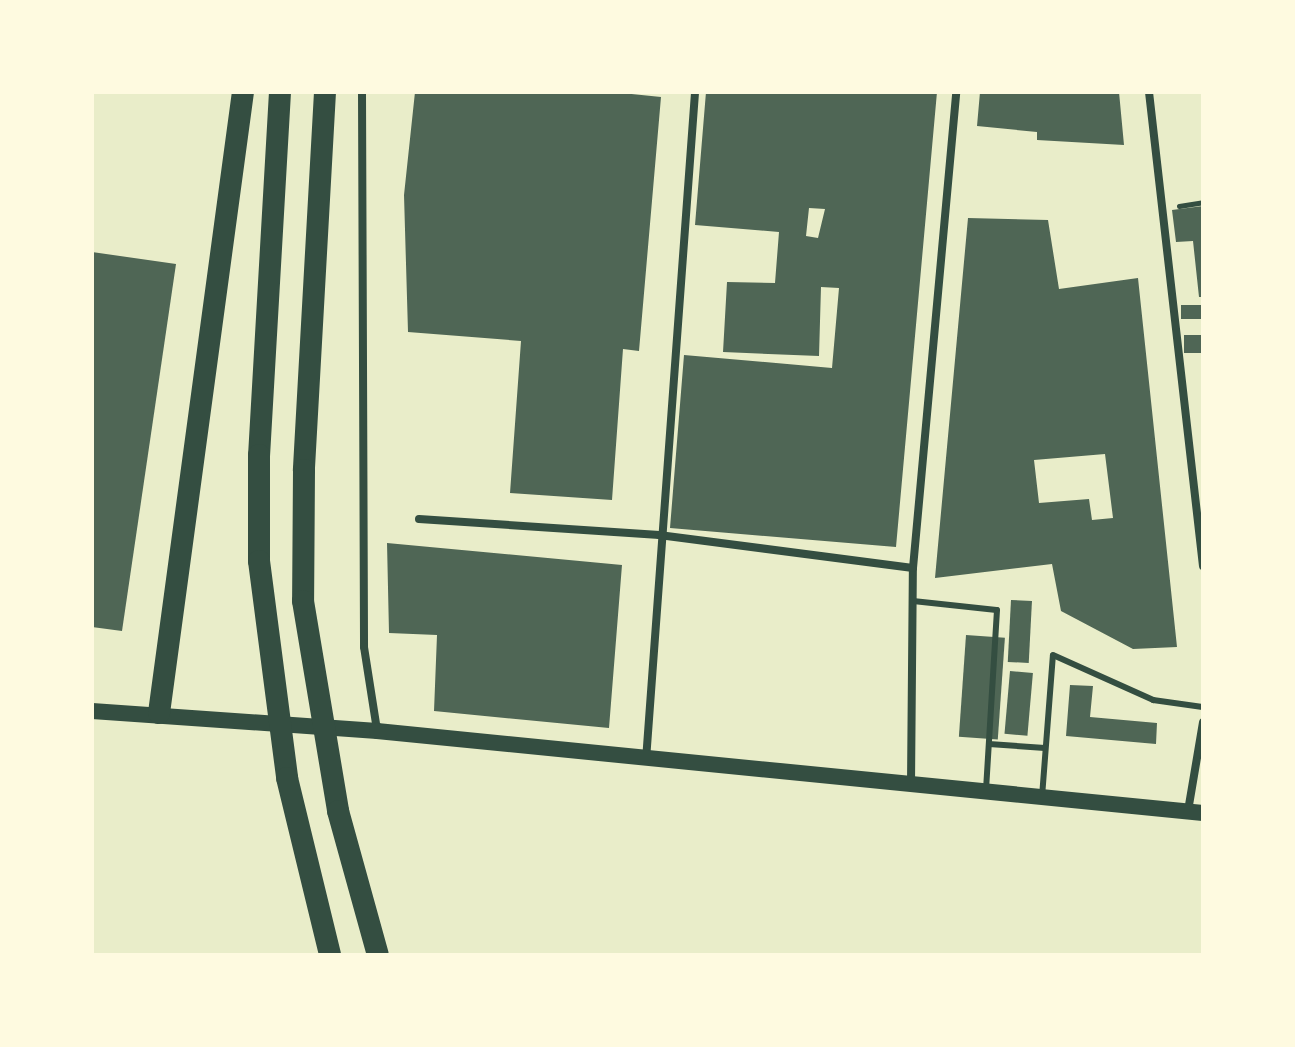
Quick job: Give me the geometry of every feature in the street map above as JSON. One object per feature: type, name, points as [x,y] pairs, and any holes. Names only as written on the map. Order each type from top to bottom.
[{"type":"highway","points":[[159,713],[243,92]]},
{"type":"highway","points":[[280,92],[259,455],[259,561],[278,723],[309,882],[330,955]]},
{"type":"highway","points":[[325,92],[304,470],[303,587],[323,727],[352,870],[378,955]]},
{"type":"main road","points":[[92,711],[159,713],[377,731],[646,761],[1196,812]]},
{"type":"street","points":[[362,92],[364,647],[377,731]]},
{"type":"street","points":[[646,761],[659,535],[695,92]]},
{"type":"street","points":[[911,784],[913,568],[956,92]]},
{"type":"street","points":[[1149,92],[1203,566]]},
{"type":"street","points":[[419,519],[659,535],[913,568]]},
{"type":"street","points":[[1196,812],[1203,722]]},
{"type":"lane","points":[[913,601],[997,610],[986,791]]},
{"type":"lane","points":[[1042,797],[1053,655],[1153,700],[1203,707]]},
{"type":"lane","points":[[989,744],[1045,748]]},
{"type":"path","points":[[1163,209],[1203,202]]},
{"type":"building","points":[[415,92],[612,92],[661,97],[639,351],[623,349],[612,500],[510,493],[521,341],[408,332],[404,195]]},
{"type":"building","points":[[706,92],[937,92],[896,547],[670,528],[684,355],[832,368],[839,288],[821,287],[819,356],[723,352],[727,282],[775,283],[779,232],[695,225]],"holes":[[[809,208],[825,209],[818,238],[806,236]]]},
{"type":"building","points":[[980,92],[1119,92],[1124,145],[1037,140],[1037,132],[977,126]]},
{"type":"building","points":[[1203,206],[1203,297],[1199,297],[1193,241],[1176,242],[1172,210]]},
{"type":"building","points":[[968,218],[1048,220],[1059,289],[1138,278],[1177,647],[1133,649],[1061,611],[1052,564],[935,578]],"holes":[[[1105,454],[1113,518],[1092,520],[1089,499],[1039,503],[1034,460]]]},
{"type":"building","points":[[92,252],[176,264],[122,631],[92,627]]},
{"type":"building","points":[[1181,305],[1203,305],[1203,319],[1181,319]]},
{"type":"building","points":[[1184,335],[1203,335],[1203,353],[1184,353]]},
{"type":"building","points":[[387,543],[622,565],[609,728],[434,711],[437,635],[389,633]]},
{"type":"building","points":[[1011,600],[1032,601],[1029,663],[1008,662]]},
{"type":"building","points":[[966,635],[1005,638],[998,739],[959,737]]},
{"type":"building","points":[[1010,671],[1033,673],[1027,736],[1005,734]]},
{"type":"building","points":[[1070,685],[1093,686],[1090,717],[1157,723],[1156,744],[1066,736]]}]
